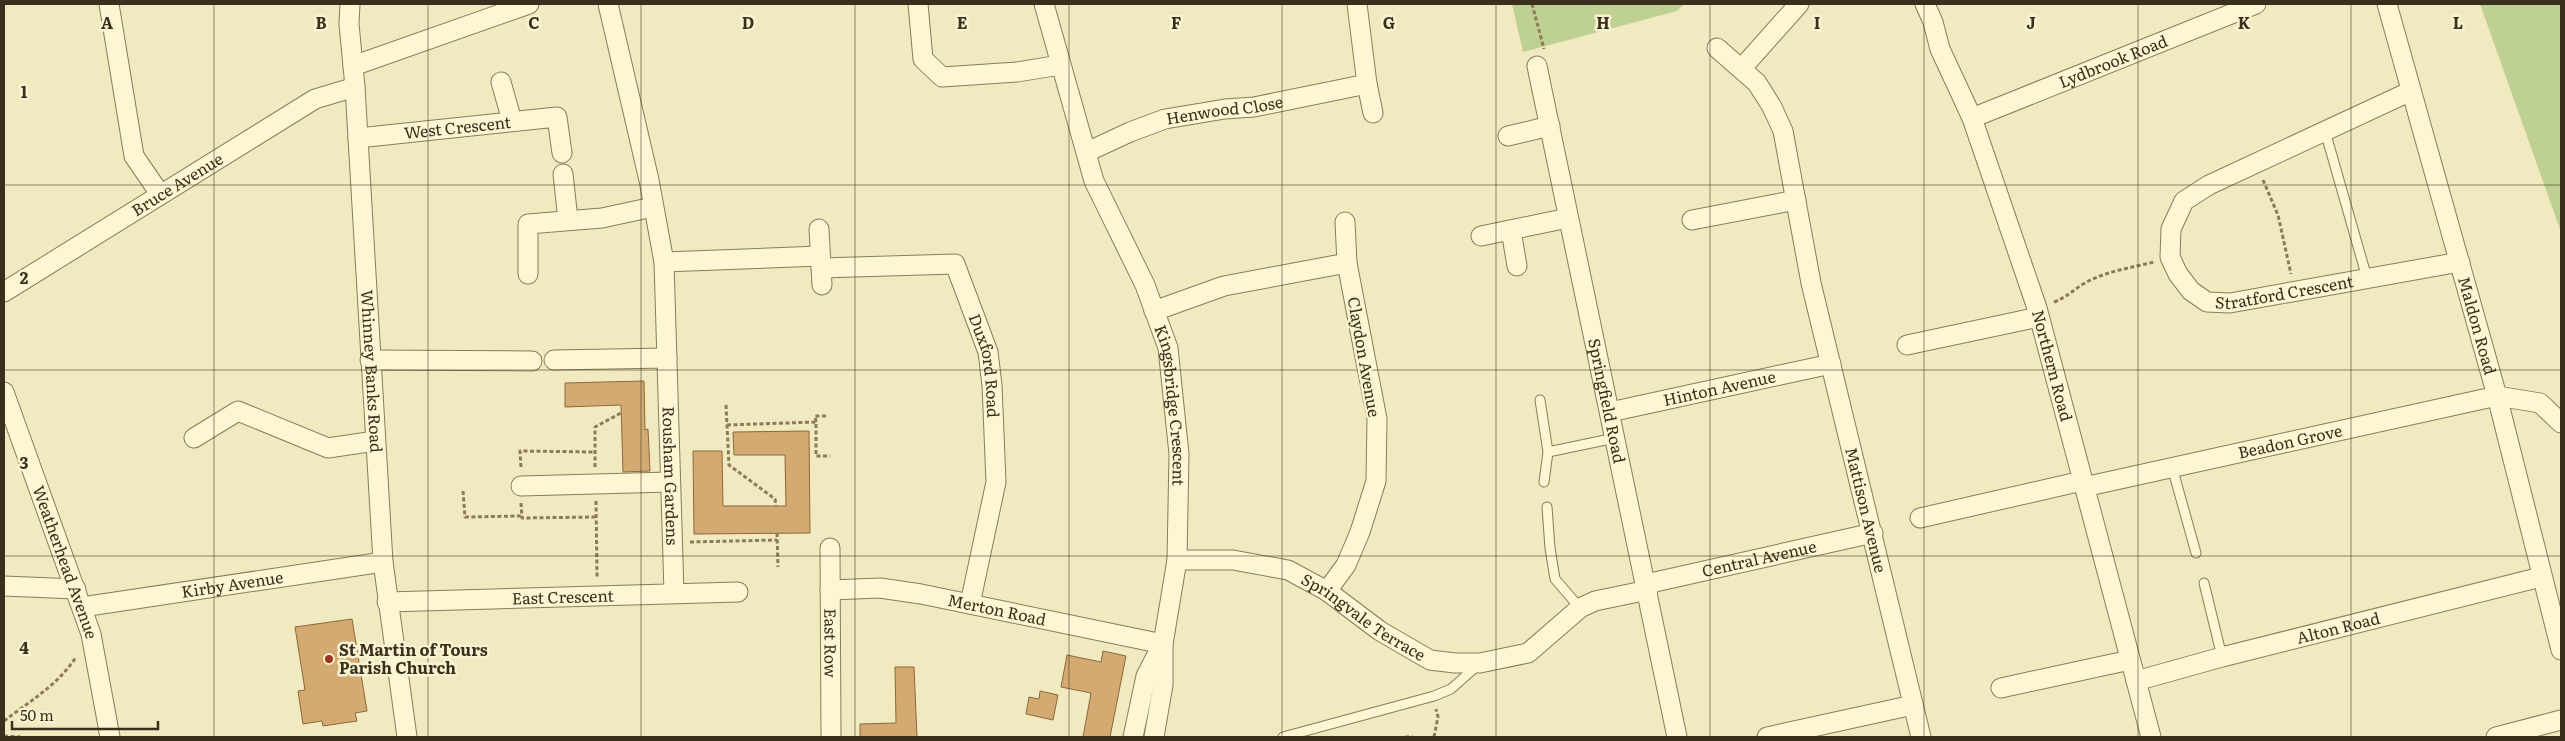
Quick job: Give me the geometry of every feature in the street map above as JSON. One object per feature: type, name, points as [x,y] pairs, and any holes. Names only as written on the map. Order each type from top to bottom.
[{"type":"street","points":[[109,4],[134,156],[160,194]]},
{"type":"street","name":"Whinney Banks Road","points":[[350,4],[349,24],[355,87],[375,441],[387,602],[407,737]]},
{"type":"street","points":[[353,66],[529,4]]},
{"type":"street","name":"Rousham Gardens","points":[[608,4],[649,180],[664,262],[674,592]]},
{"type":"street","points":[[918,4],[923,59],[942,77],[1017,72],[1060,65]]},
{"type":"street","name":"Kingsbridge Crescent","points":[[1044,4],[1094,180],[1145,285],[1168,348],[1179,454],[1177,560],[1163,644],[1163,685],[1154,737]]},
{"type":"street","points":[[1357,4],[1366,84],[1373,113]]},
{"type":"street","points":[[1742,68],[1798,4]]},
{"type":"street","name":"Northern Road","points":[[1925,4],[1933,22],[1940,49],[1972,118],[2038,312],[2151,737]]},
{"type":"street","name":"Lydbrook Road","points":[[1972,118],[2256,4]]},
{"type":"street","name":"Maldon Road","points":[[2387,4],[2497,396],[2541,577],[2561,650]]},
{"type":"street","name":"Mattison Avenue","points":[[1717,48],[1757,83],[1772,106],[1783,131],[1811,283],[1921,737]]},
{"type":"street","name":"Springfield Road","points":[[1537,66],[1677,737]]},
{"type":"street","points":[[501,82],[512,121]]},
{"type":"street","name":"Henwood Close","points":[[1087,152],[1130,132],[1165,119],[1224,109],[1254,107],[1366,84]]},
{"type":"street","name":"Bruce Avenue","points":[[4,292],[315,99],[355,87]]},
{"type":"street","points":[[2170,258],[2171,229],[2184,201],[2209,185],[2411,91]]},
{"type":"street","name":"West Crescent","points":[[358,138],[557,117],[562,153]]},
{"type":"street","points":[[1508,136],[1550,126]]},
{"type":"street","points":[[563,174],[568,220]]},
{"type":"street","points":[[1692,220],[1796,200]]},
{"type":"street","points":[[528,274],[528,224],[602,218],[653,207]]},
{"type":"street","points":[[1481,236],[1568,218]]},
{"type":"street","name":"Claydon Avenue","points":[[1328,591],[1346,565],[1360,532],[1376,481],[1377,419],[1347,263],[1344,222]]},
{"type":"street","points":[[664,262],[821,270],[819,229]]},
{"type":"street","points":[[1511,230],[1517,266]]},
{"type":"street","name":"Stratford Crescent","points":[[2170,258],[2178,274],[2191,291],[2207,302],[2246,302],[2460,262]]},
{"type":"street","points":[[1154,311],[1224,286],[1347,263]]},
{"type":"street","name":"Duxford Road","points":[[821,270],[955,264],[988,352],[992,385],[996,482],[970,604]]},
{"type":"street","points":[[1907,345],[2038,312]]},
{"type":"street","points":[[554,360],[667,358]]},
{"type":"street","points":[[370,360],[532,361]]},
{"type":"street","name":"Hinton Avenue","points":[[1610,412],[1831,364]]},
{"type":"street","name":"Weatherhead Avenue","points":[[4,392],[91,634],[110,737]]},
{"type":"street","points":[[2497,396],[2540,403],[2561,423]]},
{"type":"street","name":"Beadon Grove","points":[[2083,484],[2172,467],[2497,396]]},
{"type":"street","points":[[194,438],[238,412],[328,448],[375,441]]},
{"type":"street","points":[[521,486],[670,482]]},
{"type":"street","points":[[1920,518],[2083,484]]},
{"type":"street","name":"Central Avenue","points":[[1574,613],[1595,601],[1647,587],[1873,533]]},
{"type":"street","name":"East Row","points":[[830,548],[831,737]]},
{"type":"street","name":"Springvale Terrace","points":[[1177,560],[1233,560],[1288,570],[1328,591],[1380,631],[1430,660],[1480,663],[1528,653],[1574,613]]},
{"type":"street","name":"Kirby Avenue","points":[[4,586],[79,598],[384,562]]},
{"type":"street","name":"Alton Road","points":[[2136,681],[2222,657],[2541,577]]},
{"type":"street","name":"Merton Road","points":[[830,590],[880,588],[970,604],[1163,644]]},
{"type":"street","name":"East Crescent","points":[[387,602],[674,592],[738,592]]},
{"type":"street","name":"Kingsbridge Crescent","points":[[1133,737],[1146,676],[1163,644]]},
{"type":"street","points":[[2001,688],[2130,660]]},
{"type":"street","points":[[1767,737],[1914,706]]},
{"type":"street","points":[[2496,737],[2561,720]]},
{"type":"lane","points":[[2325,131],[2367,278]]},
{"type":"lane","points":[[1540,400],[1548,452],[1544,482]]},
{"type":"lane","points":[[1548,452],[1616,438]]},
{"type":"lane","points":[[2172,467],[2196,553]]},
{"type":"lane","points":[[1547,506],[1550,548],[1555,579],[1574,613]]},
{"type":"lane","points":[[2204,584],[2222,657]]},
{"type":"lane","points":[[1283,737],[1434,696],[1451,689],[1480,663]]},
{"type":"path","points":[[1532,4],[1546,53],[1537,66]]},
{"type":"path","points":[[2255,164],[2270,192],[2282,230],[2289,259],[2292,293]]},
{"type":"path","points":[[2038,312],[2070,296],[2080,286],[2106,275],[2170,258]]},
{"type":"path","points":[[726,405],[729,466],[776,499],[776,506]]},
{"type":"path","points":[[828,416],[815,416],[816,456],[830,456]]},
{"type":"path","points":[[727,425],[816,422]]},
{"type":"path","points":[[463,491],[465,517],[521,516]]},
{"type":"path","points":[[777,533],[778,567]]},
{"type":"path","points":[[672,543],[777,540]]},
{"type":"path","points":[[4,720],[65,674],[91,634]]},
{"type":"path","points":[[1434,696],[1438,717],[1434,737]]},
{"type":"path","points":[[4,736],[22,737]]},
{"type":"path","points":[[1405,737],[1413,737]]},
{"type":"green space","points":[[1512,4],[1684,4],[1677,11],[1523,52]]},
{"type":"green space","points":[[2480,4],[2559,4],[2561,7],[2561,232]]},
{"type":"building","points":[[644,381],[645,430],[648,429],[650,471],[623,472],[621,405],[565,407],[565,383]]},
{"type":"building","points":[[809,431],[810,533],[694,534],[693,451],[722,451],[723,506],[786,506],[785,455],[734,455],[733,432]]},
{"type":"building","name":"St Martin of Tours Parish Church","points":[[352,619],[367,711],[355,713],[357,721],[323,726],[322,721],[303,724],[298,691],[305,690],[295,627]]},
{"type":"building","points":[[1103,651],[1126,656],[1110,737],[1083,737],[1091,693],[1061,687],[1067,655],[1101,662]]},
{"type":"building","points":[[895,667],[914,667],[917,737],[860,737],[860,724],[896,723]]},
{"type":"building","points":[[1040,691],[1058,695],[1053,720],[1026,714],[1029,697],[1039,699]]},
{"type":"place","name":"St Martin of Tours Parish Church","points":[[329,659]]}]
